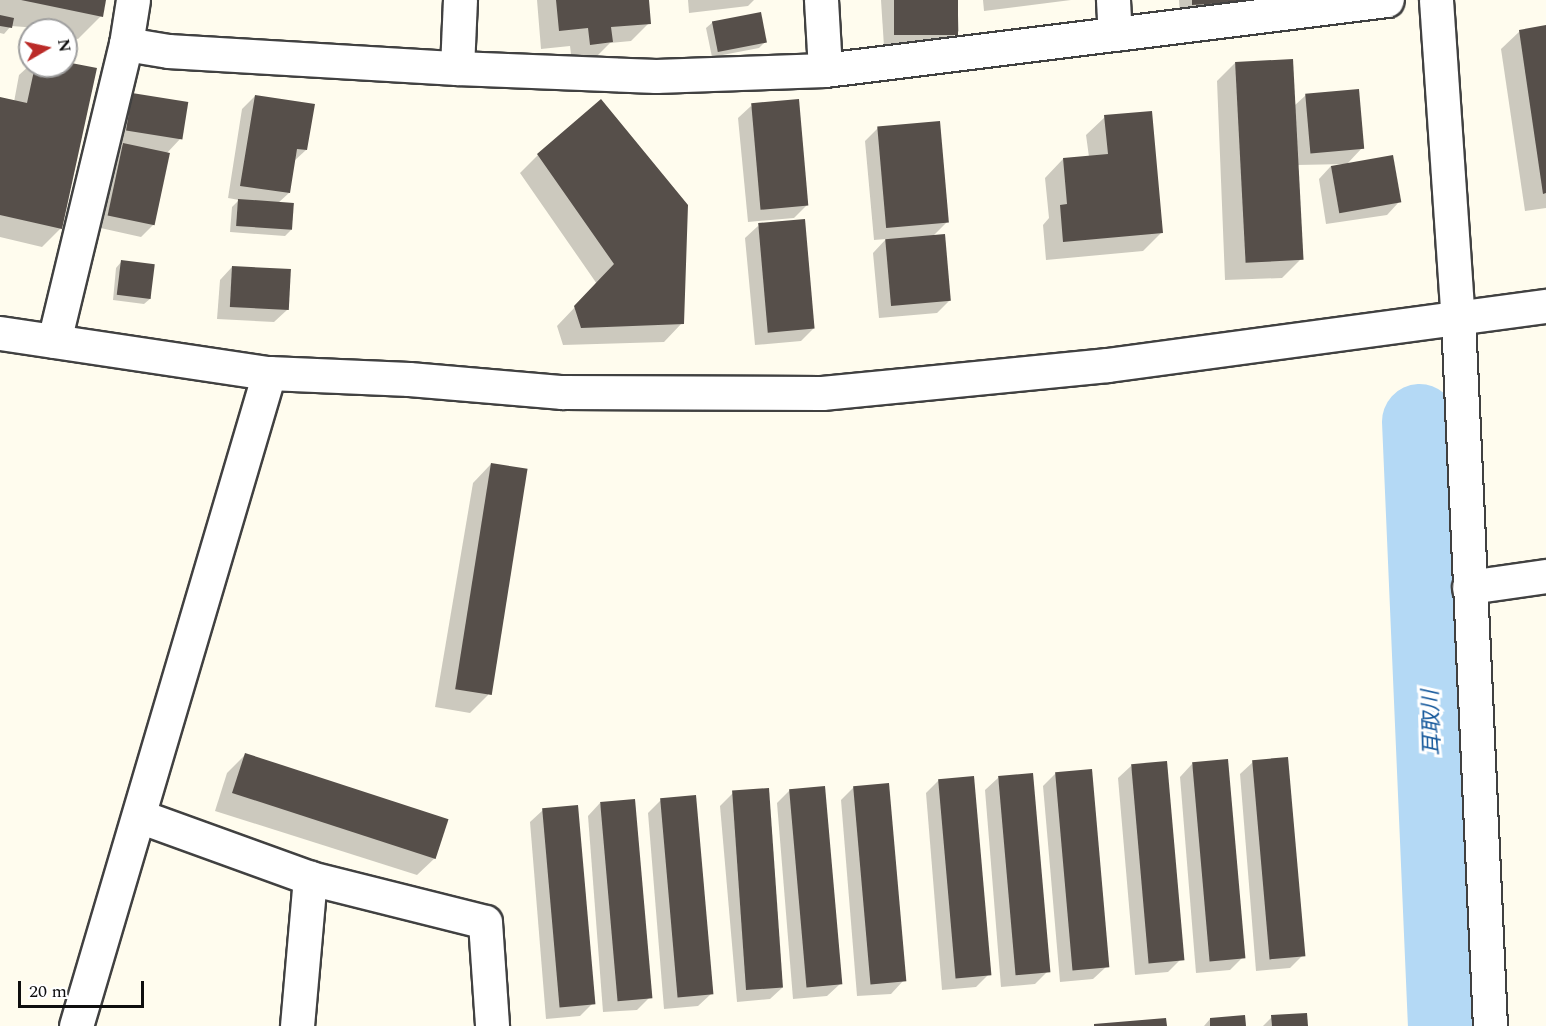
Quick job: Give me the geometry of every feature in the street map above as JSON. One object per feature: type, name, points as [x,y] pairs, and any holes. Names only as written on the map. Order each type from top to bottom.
[{"type":"street","points":[[54,341],[126,45],[133,0]]},
{"type":"street","points":[[457,68],[460,0]]},
{"type":"street","points":[[821,0],[825,70]]},
{"type":"street","points":[[1113,0],[1115,34]]},
{"type":"street","points":[[126,45],[168,51],[457,68],[656,75],[825,70],[1387,0]]},
{"type":"street","points":[[1436,0],[1458,319],[1490,1026]]},
{"type":"street","points":[[0,333],[269,373],[409,379],[562,392],[822,393],[1108,365],[1546,306]]},
{"type":"street","points":[[76,1026],[140,816],[269,373]]},
{"type":"street","points":[[1469,587],[1546,576]]},
{"type":"street","points":[[140,816],[310,878],[485,922],[492,1026]]},
{"type":"street","points":[[297,1026],[310,878]]},
{"type":"building","points":[[21,0],[106,0],[103,17]]},
{"type":"building","points":[[556,0],[649,0],[651,24],[611,27],[613,42],[590,45],[588,28],[559,31]]},
{"type":"building","points":[[894,0],[958,0],[958,35],[894,35]]},
{"type":"building","points":[[1192,0],[1243,0],[1243,2],[1192,5]]},
{"type":"building","points":[[761,12],[767,42],[718,52],[712,22]]},
{"type":"building","points":[[0,15],[14,18],[12,28],[0,26]]},
{"type":"building","points":[[1546,25],[1546,193],[1543,194],[1519,30]]},
{"type":"building","points":[[1293,59],[1304,260],[1246,263],[1235,62]]},
{"type":"building","points":[[78,64],[97,68],[62,229],[0,215],[0,97],[27,103],[32,78],[78,78]]},
{"type":"building","points":[[1359,89],[1364,149],[1310,153],[1305,94]]},
{"type":"building","points":[[132,93],[188,102],[182,139],[126,131]]},
{"type":"building","points":[[255,95],[315,104],[307,150],[297,149],[290,193],[240,186]]},
{"type":"building","points":[[601,99],[688,205],[684,324],[581,328],[574,306],[614,264],[537,154]]},
{"type":"building","points":[[799,99],[808,206],[761,210],[751,103]]},
{"type":"building","points":[[1152,111],[1163,233],[1063,242],[1060,205],[1067,204],[1063,158],[1108,154],[1104,115]]},
{"type":"building","points":[[940,121],[949,223],[886,228],[877,126]]},
{"type":"building","points":[[123,143],[170,153],[155,225],[108,215]]},
{"type":"building","points":[[1393,155],[1401,202],[1339,213],[1331,166]]},
{"type":"building","points":[[238,199],[294,203],[292,230],[236,226]]},
{"type":"building","points":[[805,219],[815,329],[768,333],[758,223]]},
{"type":"building","points":[[945,234],[951,301],[891,306],[885,239]]},
{"type":"building","points":[[121,260],[155,264],[150,299],[117,295]]},
{"type":"building","points":[[232,266],[291,269],[289,310],[230,307]]},
{"type":"building","points":[[491,463],[528,469],[492,695],[455,689]]},
{"type":"building","points":[[245,753],[449,819],[436,859],[232,793]]},
{"type":"building","points":[[1288,757],[1305,956],[1270,959],[1252,760]]},
{"type":"building","points":[[1228,759],[1245,958],[1210,961],[1192,762]]},
{"type":"building","points":[[1167,761],[1184,960],[1149,963],[1131,764]]},
{"type":"building","points":[[1092,769],[1109,967],[1072,970],[1055,772]]},
{"type":"building","points":[[1033,773],[1050,972],[1016,975],[998,776]]},
{"type":"building","points":[[974,776],[991,975],[956,978],[938,779]]},
{"type":"building","points":[[889,783],[906,981],[870,984],[853,786]]},
{"type":"building","points":[[825,786],[842,984],[806,987],[789,789]]},
{"type":"building","points":[[769,788],[783,988],[746,990],[732,791]]},
{"type":"building","points":[[696,795],[713,994],[678,997],[660,798]]},
{"type":"building","points":[[635,799],[652,998],[618,1001],[600,802]]},
{"type":"building","points":[[578,805],[595,1004],[560,1007],[542,808]]},
{"type":"building","points":[[1307,1013],[1308,1026],[1272,1026],[1271,1015]]},
{"type":"building","points":[[1245,1015],[1246,1026],[1210,1026],[1210,1018]]},
{"type":"building","points":[[1166,1018],[1167,1026],[1094,1026],[1094,1024]]},
{"type":"waterway","name":"耳取川","points":[[1419,421],[1445,1026]]}]
